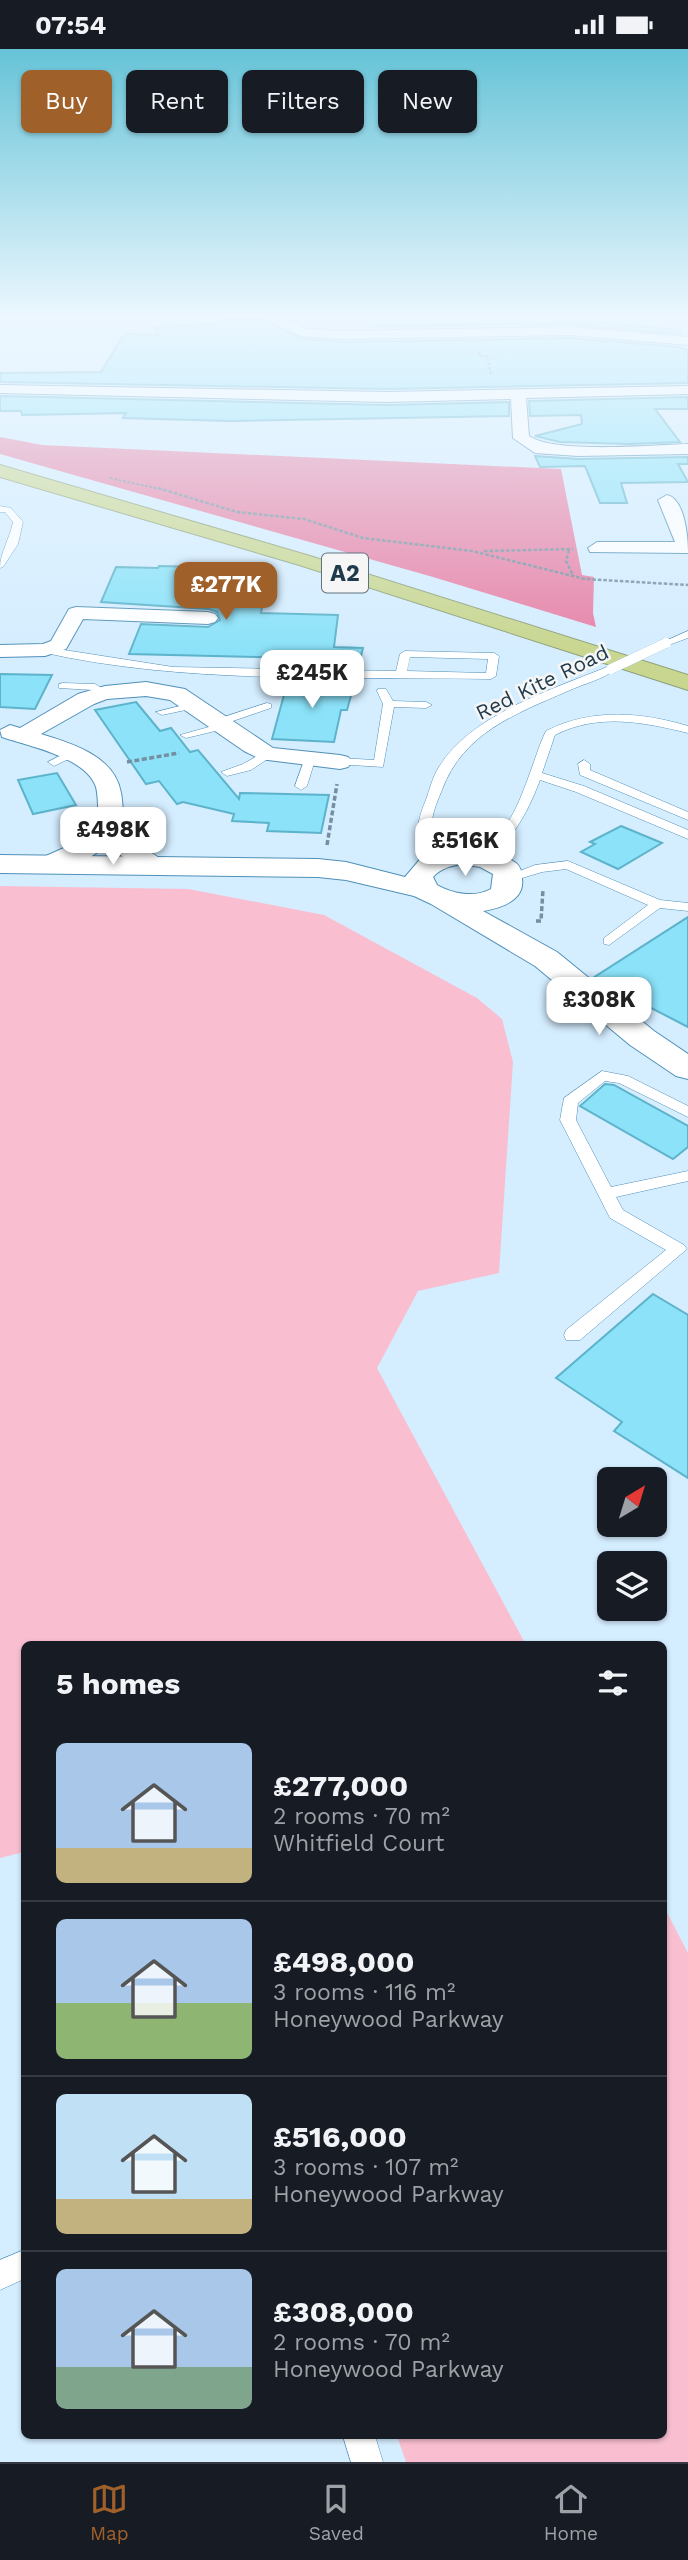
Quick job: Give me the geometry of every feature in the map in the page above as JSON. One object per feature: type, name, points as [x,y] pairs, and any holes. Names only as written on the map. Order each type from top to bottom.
[{"type":"highway","name":"A2","points":[[0,460],[100,486],[688,666]]},
{"type":"highway","name":"A2","points":[[0,471],[316,564],[688,683]]},
{"type":"street","points":[[521,432],[521,438],[535,448],[579,451],[688,449]]},
{"type":"street","points":[[597,548],[687,547],[667,500]]},
{"type":"street","points":[[0,651],[45,650],[59,645],[76,613],[208,618]]},
{"type":"street","points":[[11,732],[105,693],[131,689],[162,691],[177,694],[196,705],[268,754],[340,762]]},
{"type":"street","points":[[11,732],[100,772],[111,792],[113,826],[127,848],[155,867]]},
{"type":"street","points":[[48,865],[89,848],[113,826]]},
{"type":"street","points":[[432,885],[437,860],[462,856],[487,860],[507,870],[508,885],[546,959]]},
{"type":"street","points":[[0,864],[318,868],[432,885],[483,903],[508,885]]},
{"type":"street","points":[[432,885],[546,959],[642,1038],[688,1069]]},
{"type":"lane","points":[[0,509],[8,510],[19,522],[13,544],[0,565]]},
{"type":"lane","name":"Red Kite Road","points":[[432,885],[424,821],[445,766],[473,739],[516,711],[688,634]]},
{"type":"lane","points":[[45,650],[173,670],[401,675],[491,676],[494,656],[405,654],[401,675]]},
{"type":"lane","points":[[63,686],[95,687],[105,693]]},
{"type":"lane","points":[[340,762],[379,764],[389,704],[382,691]]},
{"type":"lane","points":[[389,704],[426,705]]},
{"type":"lane","points":[[162,712],[196,705]]},
{"type":"lane","points":[[186,735],[267,706]]},
{"type":"lane","points":[[424,831],[437,847],[462,856],[482,855],[495,848],[510,829],[545,758],[550,733],[577,721],[642,721],[688,730]]},
{"type":"lane","points":[[227,772],[247,767],[268,754]]},
{"type":"lane","points":[[301,786],[309,760]]},
{"type":"lane","points":[[584,764],[584,772],[688,815]]},
{"type":"lane","points":[[536,775],[580,789],[688,835]]},
{"type":"lane","points":[[508,885],[540,868],[568,865],[657,904],[688,907]]},
{"type":"lane","points":[[609,941],[657,904]]},
{"type":"lane","points":[[573,1335],[684,1248],[616,1214],[568,1120],[570,1101],[602,1076],[623,1079],[688,1112]]},
{"type":"lane","points":[[606,1193],[688,1176]]},
{"type":"lane","points":[[0,2275],[21,2266]]},
{"type":"lane","points":[[360,2439],[367,2462]]},
{"type":"path","points":[[104,476],[148,485],[237,512],[304,519],[363,538],[472,551],[602,581],[688,585]]},
{"type":"path","points":[[472,551],[597,548]]},
{"type":"path","points":[[569,550],[566,561],[574,576]]},
{"type":"path","points":[[123,758],[128,763],[186,751]]},
{"type":"path","points":[[326,847],[340,762]]},
{"type":"shaded area","points":[[0,437],[42,445],[561,469],[582,575],[594,577],[593,613],[596,627],[433,577],[0,454]]},
{"type":"shaded area","points":[[0,886],[188,889],[324,915],[477,998],[502,1019],[513,1062],[499,1273],[418,1291],[377,1368],[524,1641],[21,1641],[21,1853],[0,1858]]},
{"type":"shaded area","points":[[667,1913],[688,1953],[688,2462],[406,2462],[398,2439],[667,2439]]},
{"type":"building","points":[[552,432],[672,432],[680,442],[560,442],[535,436]]},
{"type":"building","points":[[535,456],[578,459],[688,457],[688,464],[678,464],[688,482],[621,483],[627,503],[600,503],[585,466],[540,467]]},
{"type":"building","points":[[116,567],[201,567],[193,588],[265,590],[261,613],[338,615],[334,647],[363,648],[358,668],[299,667],[298,658],[129,654],[141,624],[208,627],[220,620],[217,612],[209,609],[101,602]]},
{"type":"building","points":[[0,674],[52,675],[35,709],[0,707]]},
{"type":"building","points":[[288,680],[355,681],[347,710],[341,710],[334,742],[272,739]]},
{"type":"building","points":[[136,702],[160,731],[171,728],[190,752],[198,750],[239,799],[240,793],[329,795],[321,833],[267,831],[269,823],[232,821],[234,814],[183,802],[177,804],[159,781],[146,784],[95,710]]},
{"type":"building","points":[[57,773],[76,805],[33,814],[18,780]]},
{"type":"building","points":[[621,826],[662,843],[618,869],[581,852],[595,844],[590,842]]},
{"type":"building","points":[[688,917],[688,1027],[593,978]]},
{"type":"building","points":[[605,1084],[614,1085],[688,1126],[688,1147],[673,1159],[580,1106]]},
{"type":"building","points":[[653,1294],[688,1315],[688,1478],[614,1431],[622,1422],[556,1378]]}]
